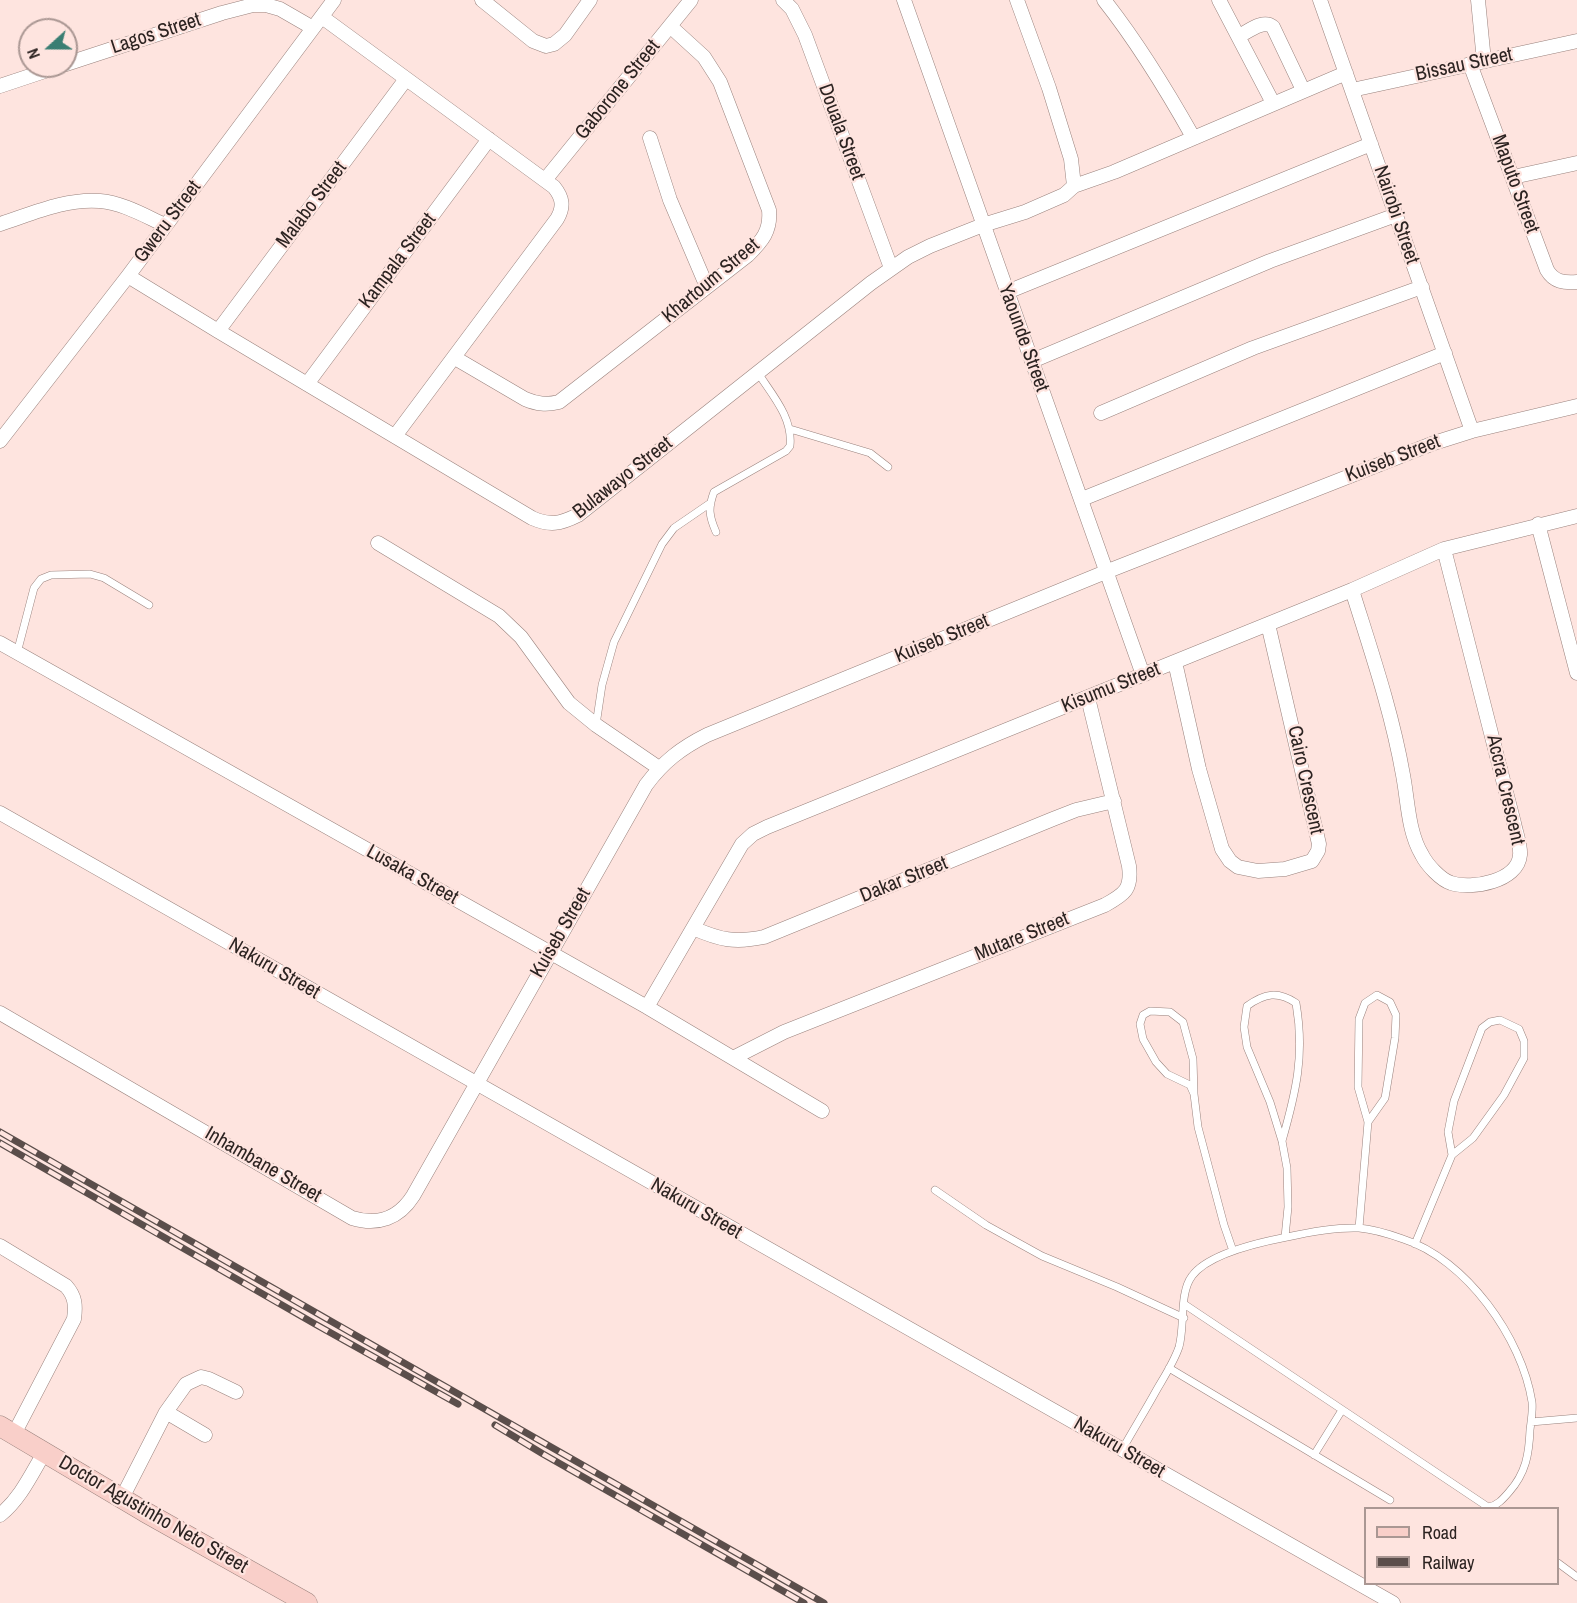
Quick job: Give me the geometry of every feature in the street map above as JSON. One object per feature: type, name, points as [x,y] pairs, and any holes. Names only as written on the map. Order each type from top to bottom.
[{"type":"street","name":"Gweru Street","points":[[0,440],[128,276],[334,0]]},
{"type":"street","points":[[482,0],[532,41],[546,46],[560,40],[590,0]]},
{"type":"street","name":"Gaborone Street","points":[[545,180],[691,0]]},
{"type":"street","name":"Douala Street","points":[[783,0],[792,9],[805,35],[891,268]]},
{"type":"street","name":"Yaounde Street","points":[[904,0],[1143,675]]},
{"type":"street","points":[[1017,0],[1068,149],[1074,169],[1074,186]]},
{"type":"street","points":[[1104,0],[1156,73],[1194,137]]},
{"type":"street","points":[[1219,0],[1273,103]]},
{"type":"street","name":"Nairobi Street","points":[[1320,0],[1472,431]]},
{"type":"street","name":"Maputo Street","points":[[1478,0],[1477,62],[1513,177],[1547,270],[1556,280],[1577,282]]},
{"type":"street","name":"Lagos Street","points":[[78,60],[253,5],[266,4],[280,9],[313,28]]},
{"type":"street","points":[[322,17],[545,180],[554,187],[561,198],[561,212],[395,436]]},
{"type":"street","points":[[1239,36],[1264,23],[1273,27],[1303,90]]},
{"type":"street","name":"Khartoum Street","points":[[454,358],[536,404],[560,402],[757,246],[769,230],[769,210],[720,82],[704,57],[670,26]]},
{"type":"street","name":"Bissau Street","points":[[1352,90],[1577,41]]},
{"type":"street","name":"Bulawayo Street","points":[[128,276],[531,518],[559,524],[578,515],[891,268],[930,246],[983,225],[1025,212],[1055,199],[1074,186],[1114,172],[1346,73]]},
{"type":"street","points":[[0,86],[24,78]]},
{"type":"street","name":"Malabo Street","points":[[218,332],[406,79]]},
{"type":"street","points":[[650,138],[670,200],[707,287]]},
{"type":"street","name":"Kampala Street","points":[[307,384],[489,139]]},
{"type":"street","points":[[1007,292],[1371,144]]},
{"type":"street","points":[[1513,177],[1577,163]]},
{"type":"street","points":[[0,224],[63,204],[100,201],[117,205],[165,225]]},
{"type":"street","points":[[1032,361],[1270,261],[1396,215]]},
{"type":"street","points":[[1101,413],[1253,348],[1422,287]]},
{"type":"street","points":[[1082,499],[1445,354]]},
{"type":"street","name":"Kuiseb Street","points":[[476,1083],[646,785],[675,753],[707,735],[1108,571],[1434,443],[1472,431],[1577,406]]},
{"type":"street","name":"Kisumu Street","points":[[647,1007],[738,851],[753,834],[1352,590],[1444,549],[1577,516]]},
{"type":"street","points":[[1538,524],[1577,673]]},
{"type":"street","points":[[378,543],[500,616],[521,637],[569,703],[596,725],[659,768]]},
{"type":"street","name":"Accra Crescent","points":[[1352,590],[1378,675],[1420,853],[1428,864],[1450,883],[1474,885],[1499,880],[1514,871],[1520,855],[1512,812],[1444,549]]},
{"type":"street","name":"Cairo Crescent","points":[[1175,662],[1198,769],[1222,849],[1230,861],[1238,867],[1258,872],[1285,869],[1312,861],[1319,844],[1268,624]]},
{"type":"street","name":"Lusaka Street","points":[[0,643],[647,1007],[822,1112]]},
{"type":"street","name":"Mutare Street","points":[[733,1058],[784,1032],[1116,899],[1125,892],[1130,884],[1131,876],[1088,698]]},
{"type":"street","name":"Dakar Street","points":[[693,928],[714,937],[735,941],[764,937],[1076,810],[1114,801]]},
{"type":"street","name":"Nakuru Street","points":[[0,813],[1393,1603]]},
{"type":"street","name":"Inhambane Street","points":[[0,1012],[352,1218],[363,1221],[382,1221],[391,1218],[408,1205],[476,1083]]},
{"type":"street","points":[[0,1246],[66,1286],[75,1301],[74,1319],[7,1430]]},
{"type":"street","points":[[122,1498],[166,1412],[180,1390],[194,1379],[201,1377],[209,1378],[236,1392]]},
{"type":"street","points":[[166,1412],[205,1434]]},
{"type":"street","name":"Doctor Agustinho Neto Street","points":[[7,1430],[307,1603]]},
{"type":"street","points":[[0,1515],[10,1507],[22,1491],[44,1453]]},
{"type":"lane","points":[[716,532],[709,515],[709,504],[714,492],[790,447],[790,429],[787,418],[758,373]]},
{"type":"lane","points":[[790,429],[870,453],[888,467]]},
{"type":"lane","points":[[596,725],[602,685],[614,642],[662,544],[674,528],[709,504]]},
{"type":"lane","points":[[17,653],[34,588],[40,579],[51,575],[90,574],[104,578],[149,605]]},
{"type":"lane","points":[[1282,1141],[1299,1070],[1301,1030],[1296,1003],[1284,995],[1269,995],[1256,999],[1247,1006],[1244,1027],[1247,1047],[1270,1102],[1282,1141],[1287,1168],[1288,1207],[1285,1237]]},
{"type":"lane","points":[[1359,1228],[1368,1122],[1358,1087],[1359,1019],[1365,1003],[1377,995],[1390,1002],[1396,1015],[1395,1038],[1385,1098],[1368,1122]]},
{"type":"lane","points":[[1194,1094],[1190,1085],[1167,1074],[1156,1062],[1143,1039],[1140,1024],[1143,1015],[1150,1011],[1170,1012],[1183,1022],[1193,1059],[1198,1127],[1233,1251]]},
{"type":"lane","points":[[1415,1244],[1452,1155],[1473,1138],[1504,1095],[1524,1058],[1524,1041],[1519,1029],[1500,1020],[1490,1022],[1482,1028],[1454,1101],[1448,1132],[1452,1155]]},
{"type":"lane","points":[[935,1190],[986,1226],[1042,1256],[1184,1318]]},
{"type":"lane","points":[[1122,1450],[1169,1368],[1179,1346],[1184,1318],[1184,1304],[1186,1288],[1191,1276],[1204,1265],[1233,1251],[1310,1232],[1359,1228],[1404,1239],[1455,1269],[1483,1298],[1506,1331],[1526,1378],[1532,1405],[1529,1452],[1522,1475],[1498,1507],[1488,1507],[1184,1304]]},
{"type":"lane","points":[[1169,1368],[1390,1500]]},
{"type":"lane","points":[[1314,1455],[1342,1410]]},
{"type":"lane","points":[[1531,1422],[1577,1418]]},
{"type":"lane","points":[[1559,1564],[1577,1577]]},
{"type":"railway","points":[[0,1132],[824,1603]]},
{"type":"railway","points":[[0,1143],[458,1404]]},
{"type":"railway","points":[[495,1425],[804,1603]]}]
